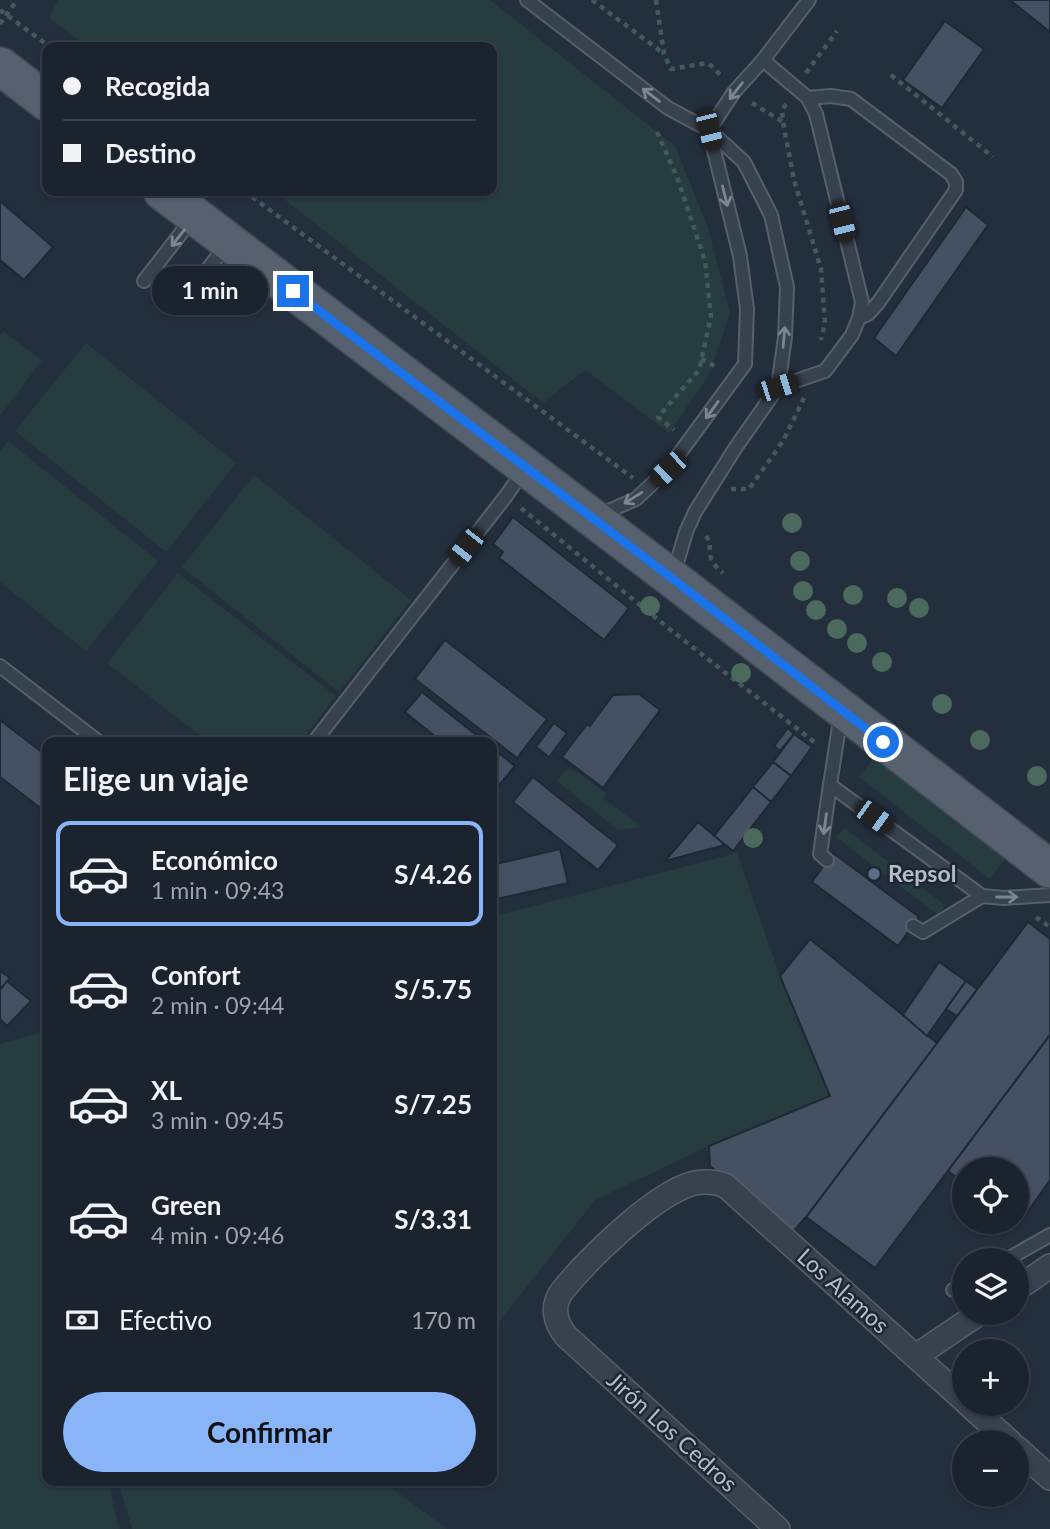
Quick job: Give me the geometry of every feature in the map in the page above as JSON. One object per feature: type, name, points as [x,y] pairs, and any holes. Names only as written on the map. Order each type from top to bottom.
[{"type":"main road","points":[[0,66],[42,99]]},
{"type":"main road","points":[[169,196],[229,243],[516,482],[592,518],[1050,869]]},
{"type":"street","name":"Los Alamos","points":[[566,1335],[556,1316],[558,1296],[601,1251],[641,1214],[676,1191],[702,1182],[720,1183],[952,1389]]},
{"type":"street","points":[[1029,1281],[1050,1266]]},
{"type":"street","points":[[916,1356],[962,1325]]},
{"type":"street","name":"Jirón Los Cedros","points":[[566,1335],[778,1529]]},
{"type":"street","name":"Los Alamos","points":[[981,1416],[997,1430]]},
{"type":"street","points":[[1029,1459],[1050,1478]]},
{"type":"lane","points":[[527,0],[668,108],[709,130],[744,162],[771,215],[787,287],[785,337],[778,387],[695,512],[686,532],[673,579]]},
{"type":"lane","points":[[592,518],[636,499],[668,469],[745,364],[747,309],[740,256],[709,130],[734,92],[763,60],[809,0]]},
{"type":"lane","points":[[763,60],[808,98],[816,114],[862,302],[852,335],[825,371],[778,387]]},
{"type":"lane","points":[[808,98],[831,96],[851,99],[951,174],[956,182],[956,190],[878,303],[869,314],[859,318]]},
{"type":"lane","points":[[144,281],[195,216]]},
{"type":"lane","points":[[177,307],[229,243]]},
{"type":"lane","points":[[318,737],[516,482]]},
{"type":"lane","points":[[0,666],[92,737]]},
{"type":"lane","points":[[827,860],[820,854],[842,710]]},
{"type":"lane","points":[[830,785],[982,895],[1004,898],[1050,895]]},
{"type":"lane","points":[[913,926],[923,932],[982,895]]},
{"type":"lane","points":[[1027,1248],[1050,1235]]},
{"type":"path","points":[[0,23],[17,0]]},
{"type":"path","points":[[592,0],[664,54]]},
{"type":"path","points":[[656,0],[664,54],[671,69]]},
{"type":"path","points":[[0,10],[43,42]]},
{"type":"path","points":[[891,75],[993,157]]},
{"type":"path","points":[[657,132],[677,177],[705,261],[711,317],[699,370],[658,417],[688,442]]},
{"type":"path","points":[[516,482],[672,631],[819,746],[832,768]]},
{"type":"green space","points":[[58,0],[490,0],[675,146],[708,228],[730,313],[709,375],[669,433],[585,370],[543,403],[280,196],[497,196],[497,42],[81,42],[49,18]]},
{"type":"green space","points":[[3,331],[42,360],[0,416],[0,335]]},
{"type":"green space","points":[[86,343],[236,463],[166,552],[15,431]]},
{"type":"green space","points":[[8,441],[158,561],[86,651],[0,582],[0,451]]},
{"type":"green space","points":[[254,475],[411,600],[339,692],[182,567]]},
{"type":"green space","points":[[178,573],[336,696],[305,737],[202,737],[107,663]]},
{"type":"green space","points":[[880,751],[1010,852],[990,879],[859,777]]},
{"type":"green space","points":[[568,768],[606,793],[603,798],[642,827],[618,830],[557,781]]},
{"type":"green space","points":[[844,828],[945,905],[938,915],[836,837]]},
{"type":"green space","points":[[737,853],[780,976],[830,1096],[709,1146],[595,1200],[497,1325],[497,916]]},
{"type":"green space","points":[[42,1032],[42,1486],[109,1486],[119,1529],[0,1529],[0,1044]]},
{"type":"green space","points":[[119,1486],[389,1486],[447,1529],[132,1529]]},
{"type":"building","points":[[1010,0],[1050,0],[1050,32]]},
{"type":"building","points":[[945,21],[984,49],[942,108],[903,80]]},
{"type":"building","points":[[0,201],[53,247],[24,280],[0,260]]},
{"type":"building","points":[[966,207],[988,225],[896,356],[874,338]]},
{"type":"building","points":[[513,517],[629,608],[604,640],[499,558],[503,552],[493,544]]},
{"type":"building","points":[[445,640],[547,719],[517,758],[497,743],[497,737],[490,737],[415,679]]},
{"type":"building","points":[[422,692],[479,737],[436,737],[405,712]]},
{"type":"building","points":[[639,694],[660,710],[603,788],[562,757],[613,695]]},
{"type":"building","points":[[0,720],[42,752],[42,809],[0,777]]},
{"type":"building","points":[[554,723],[567,733],[549,757],[536,747]]},
{"type":"building","points":[[788,728],[794,734],[780,751],[774,746]]},
{"type":"building","points":[[794,734],[812,747],[791,776],[773,762]]},
{"type":"building","points":[[497,752],[515,766],[497,788]]},
{"type":"building","points":[[773,762],[791,776],[771,802],[753,787]]},
{"type":"building","points":[[533,777],[618,845],[598,870],[513,802]]},
{"type":"building","points":[[753,787],[771,802],[733,851],[714,836]]},
{"type":"building","points":[[698,822],[725,845],[665,861]]},
{"type":"building","points":[[560,849],[568,883],[497,899],[497,864]]},
{"type":"building","points":[[833,853],[919,917],[898,946],[812,882]]},
{"type":"building","points":[[1028,922],[1050,939],[1050,1035],[958,1157],[952,1157],[952,1165],[875,1268],[806,1217]]},
{"type":"building","points":[[810,939],[937,1043],[792,1233],[710,1166],[709,1146],[830,1096],[780,976]]},
{"type":"building","points":[[939,962],[966,981],[927,1036],[903,1015]]},
{"type":"building","points":[[0,971],[10,978],[0,990]]},
{"type":"building","points":[[7,981],[31,1001],[7,1026],[0,1019],[0,990]]},
{"type":"building","points":[[966,981],[977,989],[957,1016],[946,1009]]},
{"type":"building","points":[[1050,1035],[1050,1180],[1029,1210],[1029,1157],[958,1157]]},
{"type":"place","name":"Repsol","points":[[874,874]]},
{"type":"route","points":[[293,291],[883,742]]}]
